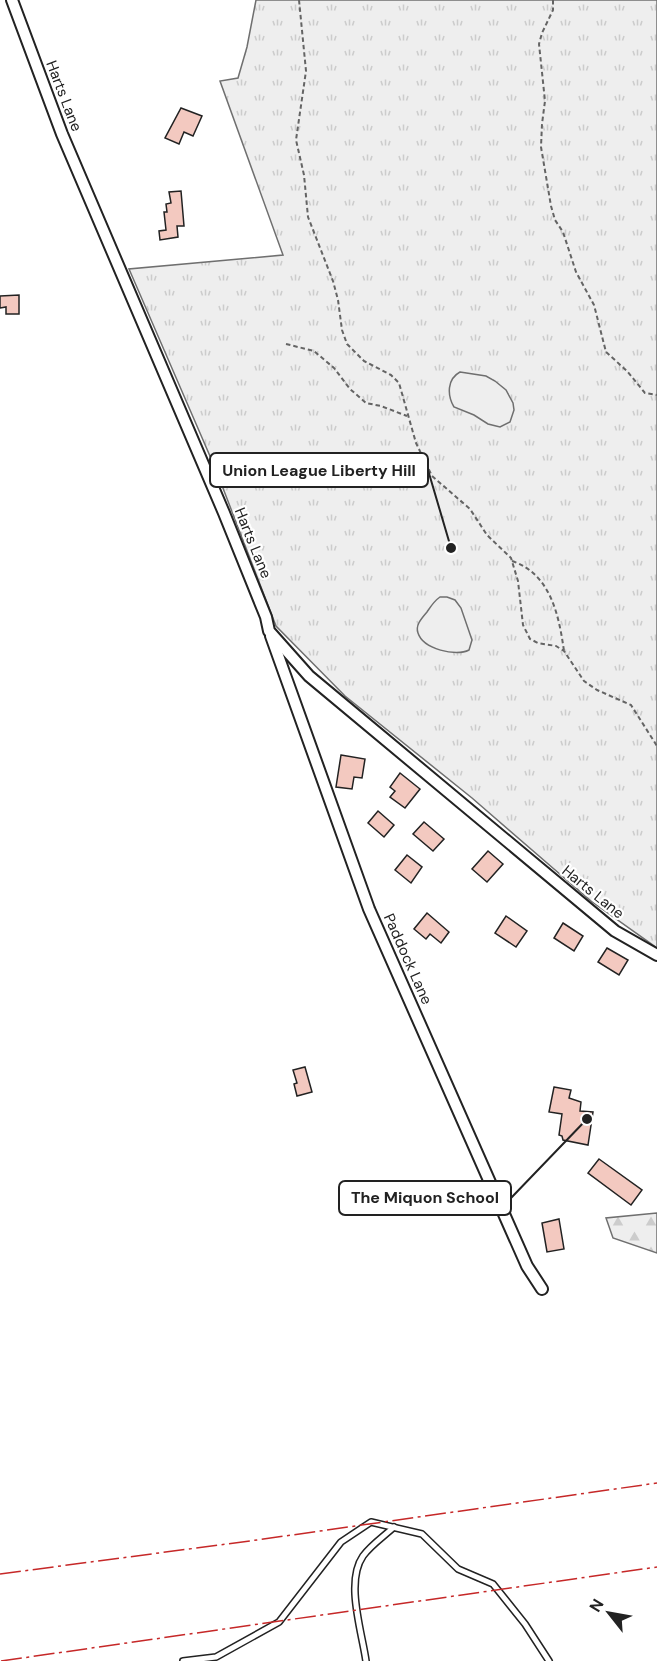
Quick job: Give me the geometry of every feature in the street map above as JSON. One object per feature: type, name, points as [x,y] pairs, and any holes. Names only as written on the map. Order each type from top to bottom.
[{"type":"street","name":"Harts Lane","points":[[12,0],[62,134],[224,513],[266,617],[269,631],[309,676],[615,931],[657,955]]},
{"type":"street","name":"Paddock Lane","points":[[269,631],[369,909],[527,1266],[542,1289]]},
{"type":"lane","points":[[183,1661],[216,1659],[279,1622],[341,1542],[371,1522],[422,1534],[458,1569],[494,1584],[525,1624],[549,1661]]},
{"type":"lane","points":[[366,1661],[357,1613],[356,1579],[359,1563],[374,1544],[394,1527]]},
{"type":"path","points":[[299,0],[306,71],[296,140],[304,175],[308,217],[333,281],[342,330],[347,344],[364,361],[391,375],[399,383],[416,443],[432,476],[470,509],[487,535],[512,561],[525,632],[530,639],[556,646],[564,651],[584,681],[597,690],[631,705],[657,746]]},
{"type":"path","points":[[553,0],[553,10],[539,44],[546,101],[541,147],[551,206],[555,220],[563,232],[576,272],[594,305],[606,352],[627,371],[645,393],[657,395]]},
{"type":"path","points":[[286,344],[314,351],[334,368],[350,389],[366,403],[407,416]]},
{"type":"path","points":[[512,561],[524,565],[535,573],[554,602],[560,620],[564,651]]},
{"type":"green space","points":[[256,0],[657,0],[657,948],[591,901],[472,798],[345,696],[276,626],[216,470],[129,269],[283,255],[220,81],[238,78]]},
{"type":"green space","points":[[460,372],[486,376],[506,390],[514,410],[510,422],[500,427],[488,424],[454,407],[450,397],[450,388],[453,379]]},
{"type":"green space","points":[[440,597],[455,600],[461,608],[472,640],[469,650],[448,652],[433,647],[421,639],[417,627]]},
{"type":"green space","points":[[657,1213],[657,1253],[613,1238],[606,1218]]},
{"type":"building","points":[[181,108],[202,116],[193,136],[184,132],[179,144],[165,138]]},
{"type":"building","points":[[181,191],[184,226],[177,226],[178,237],[160,240],[159,231],[166,230],[164,212],[167,212],[166,204],[171,203],[169,192]]},
{"type":"building","points":[[19,295],[19,314],[6,314],[6,307],[0,308],[0,296]]},
{"type":"building","points":[[341,755],[365,759],[362,778],[354,777],[352,789],[336,787]]},
{"type":"building","points":[[400,773],[420,789],[405,808],[390,797],[395,791],[390,787]]},
{"type":"building","points":[[378,811],[394,825],[384,837],[368,823]]},
{"type":"building","points":[[424,822],[444,839],[433,851],[413,834]]},
{"type":"building","points":[[488,851],[503,864],[487,882],[472,869]]},
{"type":"building","points":[[407,855],[422,867],[411,883],[395,870]]},
{"type":"building","points":[[427,913],[449,932],[441,943],[430,934],[426,939],[414,929]]},
{"type":"building","points":[[506,916],[527,931],[516,947],[495,933]]},
{"type":"building","points":[[563,923],[583,936],[574,951],[554,938]]},
{"type":"building","points":[[607,948],[628,960],[619,975],[598,962]]},
{"type":"building","points":[[305,1067],[312,1092],[297,1096],[294,1084],[297,1083],[293,1070]]},
{"type":"building","points":[[554,1087],[571,1090],[569,1098],[581,1102],[580,1111],[593,1112],[588,1145],[563,1140],[559,1135],[562,1114],[549,1112]]},
{"type":"building","points":[[599,1159],[642,1190],[631,1205],[588,1173]]},
{"type":"building","points":[[559,1219],[564,1249],[547,1252],[542,1223]]},
{"type":"power","points":[[0,1574],[657,1483]]},
{"type":"power","points":[[1,1661],[657,1567]]},
{"type":"place","name":"Union League Liberty Hill","points":[[451,548]]},
{"type":"place","name":"The Miquon School","points":[[587,1119]]}]
